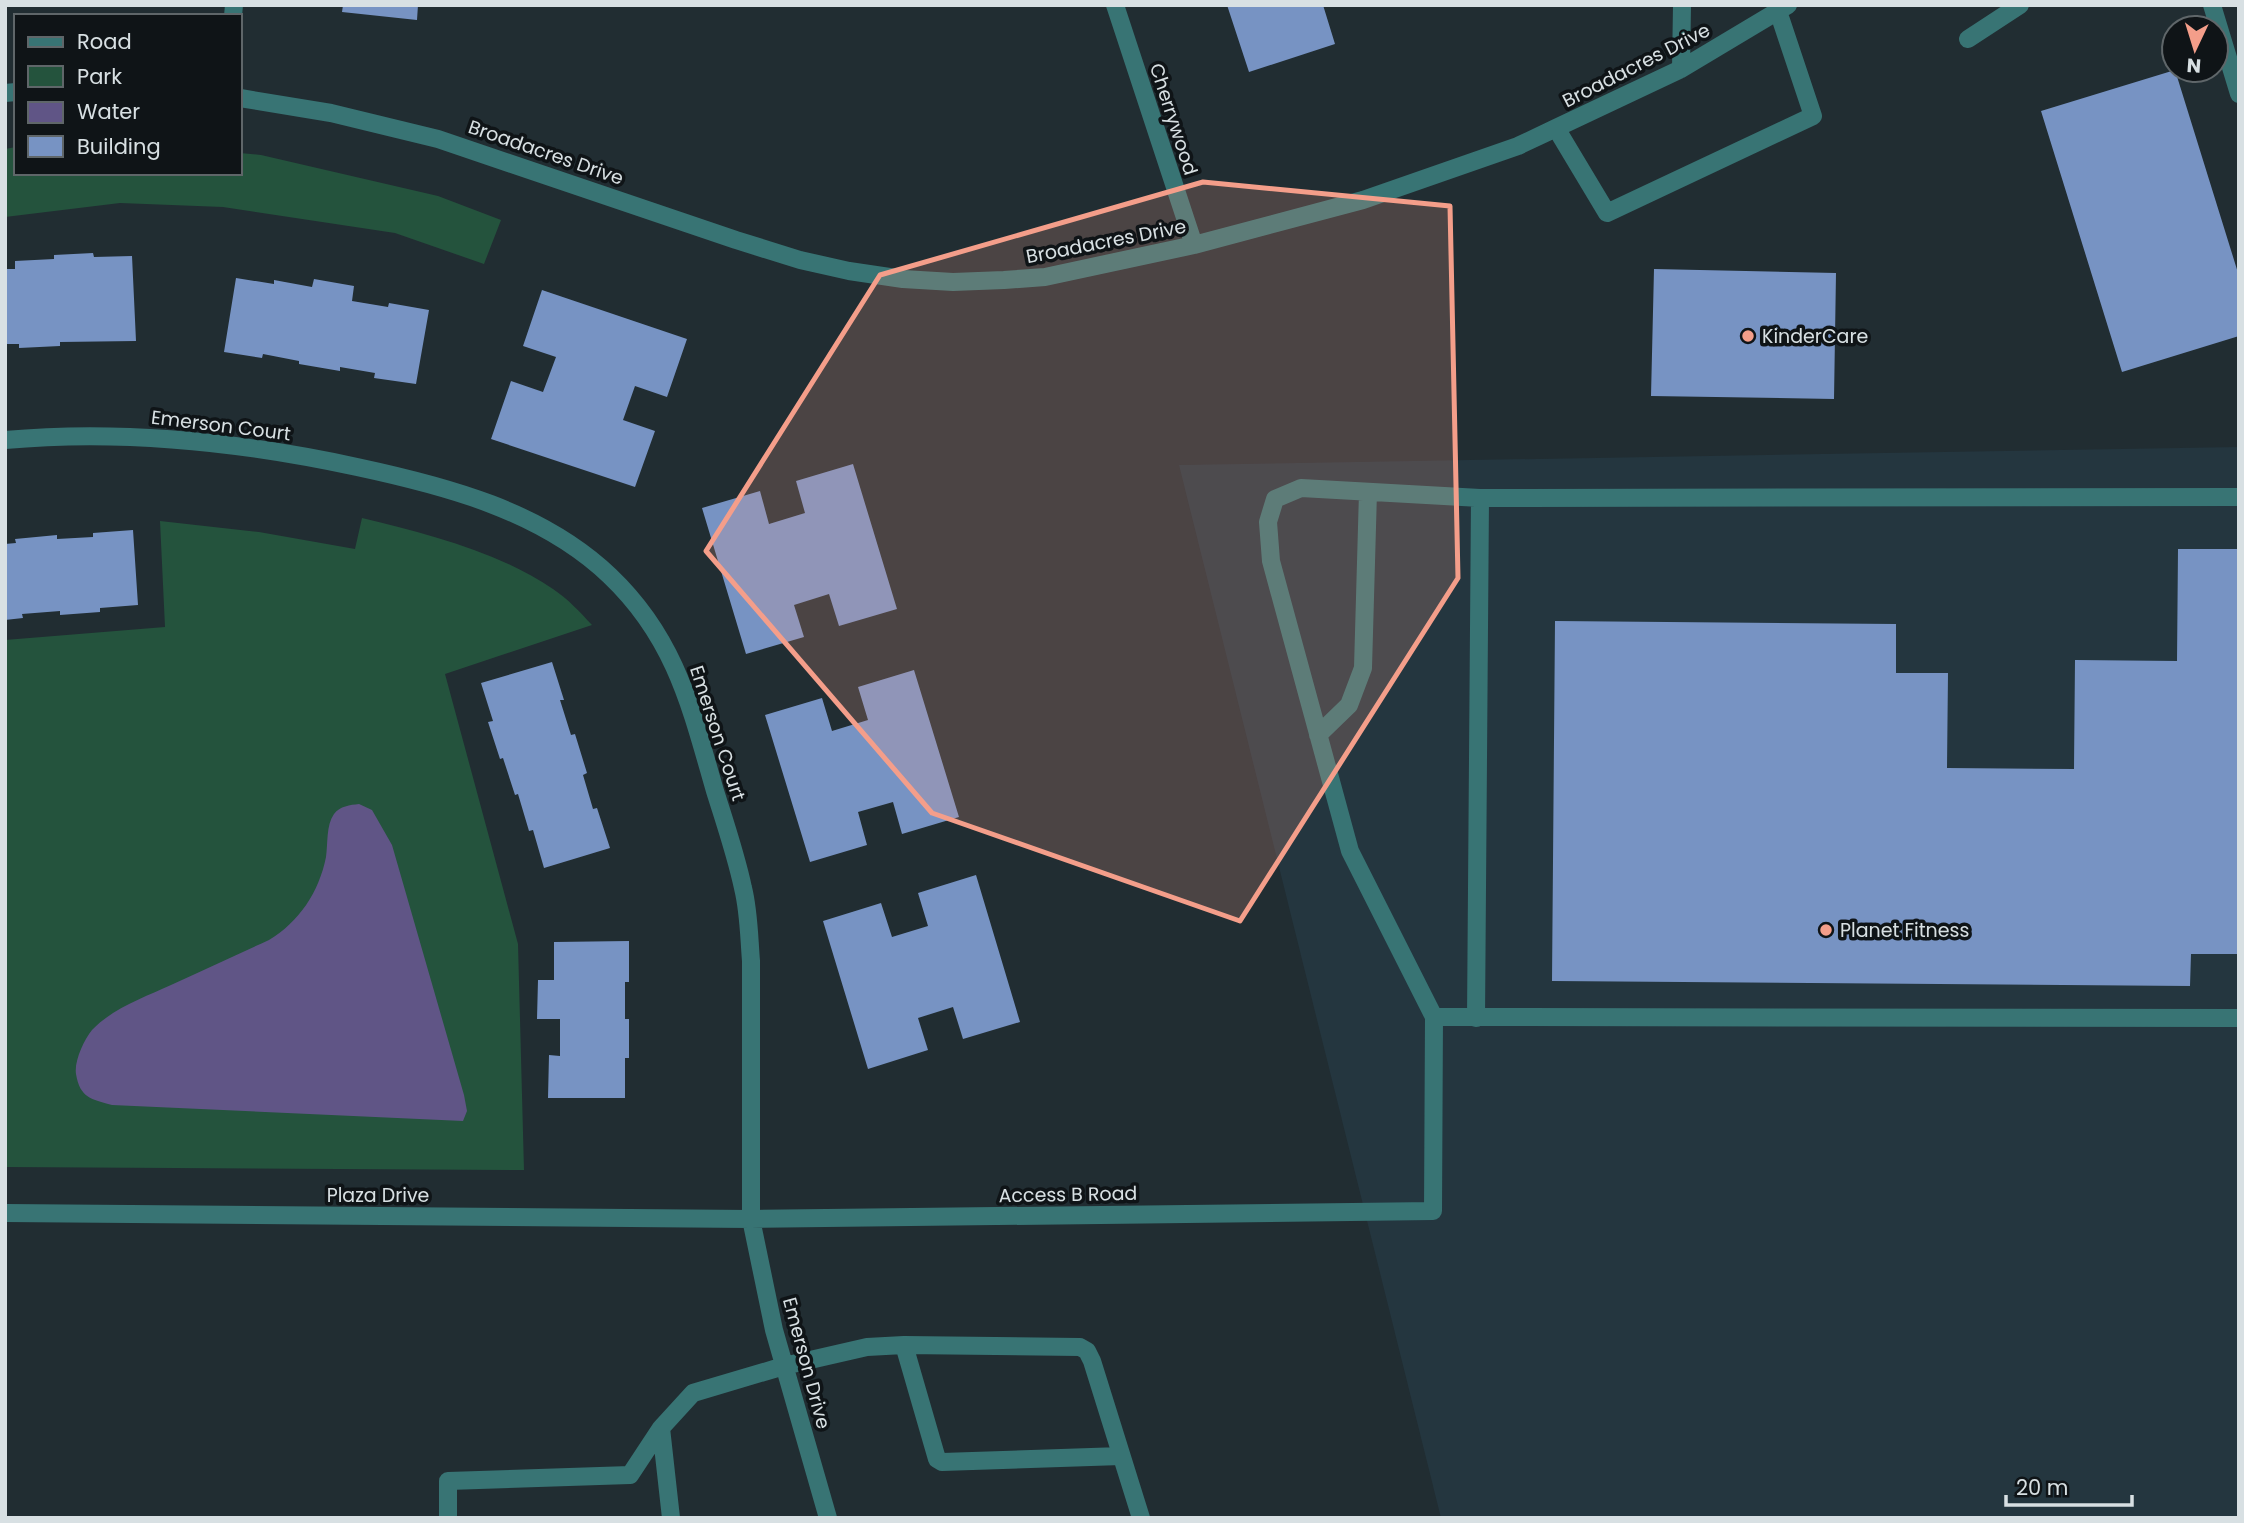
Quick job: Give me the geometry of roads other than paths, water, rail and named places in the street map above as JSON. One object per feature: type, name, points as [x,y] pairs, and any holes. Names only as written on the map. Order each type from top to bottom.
[{"type":"street","name":"Cherrywood","points":[[1115,5],[1194,245]]},
{"type":"street","points":[[1681,69],[1682,5]]},
{"type":"street","points":[[1968,39],[2020,5]]},
{"type":"street","points":[[2212,5],[2239,94]]},
{"type":"street","name":"Broadacres Drive","points":[[242,98],[331,113],[438,139],[800,260],[903,279],[953,282],[1004,280],[1045,277],[1194,245],[1363,200],[1518,146],[1681,69],[1783,8]]},
{"type":"street","points":[[1556,128],[1607,213],[1813,116],[1783,8]]},
{"type":"street","name":"Emerson Court","points":[[5,440],[127,436],[193,439],[264,449],[394,475],[458,493],[515,514],[570,542],[611,576],[634,600],[673,660],[691,709],[743,887],[751,961],[751,1219]]},
{"type":"street","points":[[2239,497],[1480,498],[1301,488],[1275,499],[1268,522],[1271,561],[1350,851],[1434,1017],[2239,1018]]},
{"type":"street","points":[[1318,735],[1349,705],[1363,668],[1368,492]]},
{"type":"street","points":[[1476,1018],[1480,498]]},
{"type":"street","name":"Access B Road","points":[[751,1219],[1433,1211],[1434,1017]]},
{"type":"street","name":"Plaza Drive","points":[[5,1213],[751,1219]]},
{"type":"street","name":"Emerson Drive","points":[[751,1219],[774,1330],[828,1518]]},
{"type":"street","points":[[904,1345],[937,1459],[942,1462],[1121,1456]]},
{"type":"street","points":[[448,1518],[448,1481],[631,1475],[661,1428],[693,1394],[784,1366],[867,1347],[904,1345],[1080,1347],[1087,1351],[1141,1518]]},
{"type":"street","points":[[661,1428],[671,1518]]},
{"type":"water","points":[[359,804],[372,810],[392,845],[464,1095],[467,1111],[463,1121],[112,1105],[92,1099],[84,1093],[76,1074],[77,1063],[92,1030],[110,1015],[130,1004],[280,933],[298,915],[313,894],[323,870],[334,814],[349,805]]},
{"type":"place","name":"KinderCare","points":[[1748,336]]},
{"type":"place","name":"Planet Fitness","points":[[1826,930]]}]
